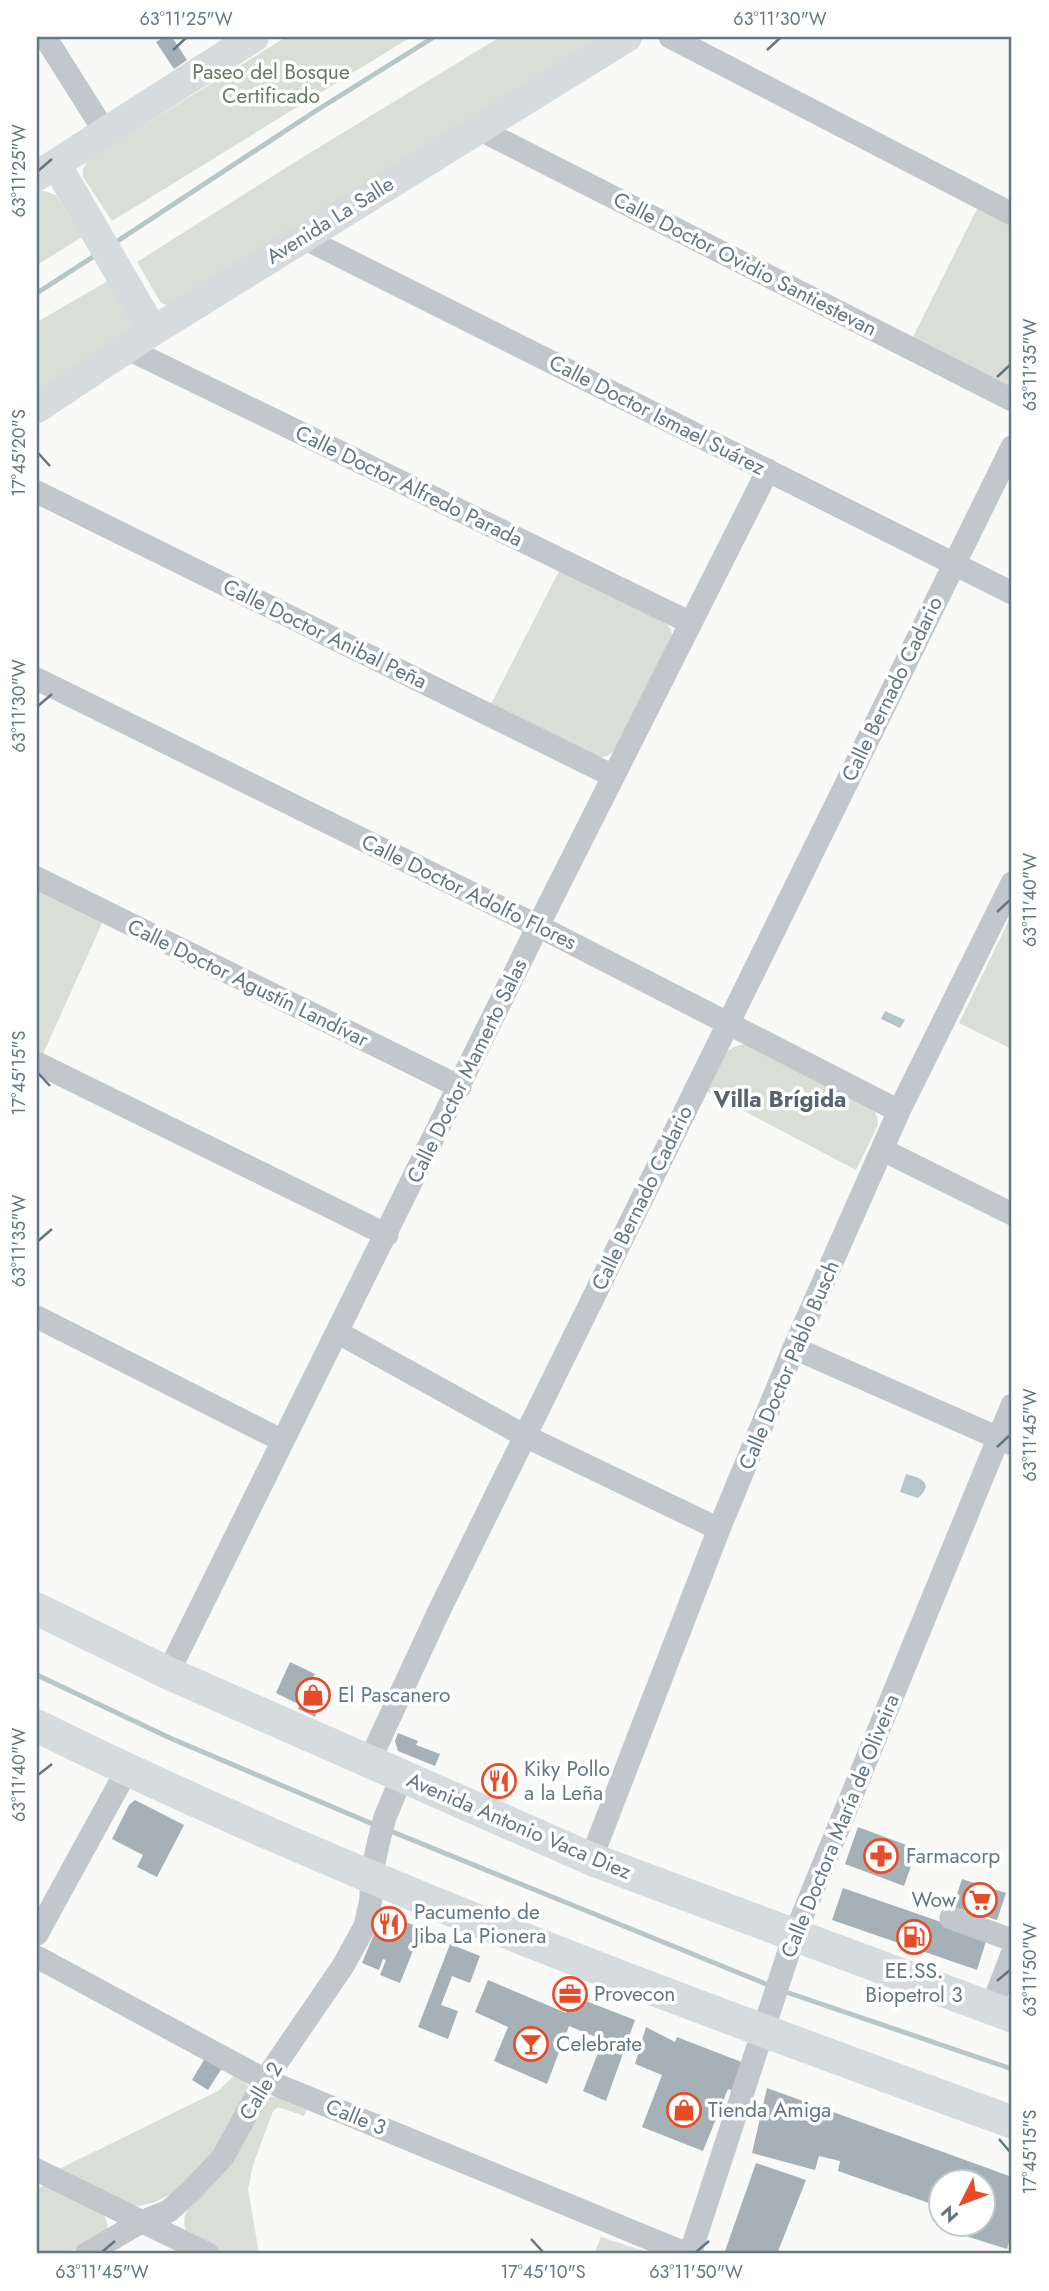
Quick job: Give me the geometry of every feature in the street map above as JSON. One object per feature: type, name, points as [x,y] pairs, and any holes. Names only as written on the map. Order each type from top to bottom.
[{"type":"highway","name":"Avenida Antonio Vaca Diez","points":[[37,1609],[168,1672],[790,1947],[1001,2012]]},
{"type":"highway","points":[[37,1726],[256,1828],[538,1945],[765,2025],[1012,2122]]},
{"type":"main road","points":[[153,331],[80,206],[46,170],[254,37]]},
{"type":"main road","name":"Avenida La Salle","points":[[37,408],[126,348],[302,237],[627,37]]},
{"type":"street","points":[[45,37],[105,132]]},
{"type":"street","points":[[670,37],[1012,214]]},
{"type":"street","name":"Calle Doctor Ovidio Santiestevan","points":[[477,128],[1012,400]]},
{"type":"street","name":"Calle Doctor Ismael Suárez","points":[[302,237],[1012,593]]},
{"type":"street","name":"Calle Doctor Alfredo Parada","points":[[126,348],[691,623]]},
{"type":"street","name":"Calle Bernado Cadario","points":[[369,1762],[438,1613],[1012,447]]},
{"type":"street","name":"Calle Doctor Mamerto Salas","points":[[168,1672],[538,926],[768,470]]},
{"type":"street","name":"Calle Doctor Anibal Peña","points":[[37,492],[613,776]]},
{"type":"street","name":"Calle Doctor Adolfo Flores","points":[[37,679],[538,926],[899,1111]]},
{"type":"street","name":"Calle Doctor Agustín Landívar","points":[[37,878],[460,1087]]},
{"type":"street","name":"Calle Doctor Pablo Busch","points":[[591,1859],[719,1529],[794,1349],[899,1111],[1012,883]]},
{"type":"street","points":[[37,1063],[387,1235]]},
{"type":"street","points":[[883,1150],[1012,1214]]},
{"type":"street","points":[[37,1317],[283,1441]]},
{"type":"street","points":[[337,1332],[525,1436],[719,1529]]},
{"type":"street","points":[[794,1349],[1005,1442]]},
{"type":"street","name":"Calle Doctora María de Oliveira","points":[[688,2254],[790,1947],[1005,1442],[1012,1405]]},
{"type":"street","points":[[37,1934],[127,1770]]},
{"type":"street","name":"Calle 2","points":[[86,2254],[141,2222],[169,2211],[223,2157],[265,2080],[343,1966],[365,1926],[372,1899],[371,1876],[379,1840],[385,1817],[402,1777]]},
{"type":"street","points":[[951,1918],[1012,1940]]},
{"type":"street","points":[[1001,2012],[1012,1954]]},
{"type":"street","name":"Calle 3","points":[[37,1957],[265,2080],[688,2254]]},
{"type":"street","points":[[37,2170],[208,2254]]},
{"type":"green space","name":"Paseo del Bosque Certificado","points":[[286,37],[411,37],[112,221],[83,177],[83,169],[88,160]]},
{"type":"green space","name":"Paseo del Bosque Certificado","points":[[500,37],[601,37],[171,307],[161,303],[137,262]]},
{"type":"green space","points":[[40,190],[56,195],[82,237],[37,265],[37,192]]},
{"type":"green space","points":[[979,205],[1012,222],[1012,390],[912,339]]},
{"type":"green space","points":[[108,281],[133,323],[132,328],[37,392],[37,322]]},
{"type":"green space","points":[[560,569],[664,620],[671,630],[673,641],[617,749],[607,756],[597,758],[490,706]]},
{"type":"green space","points":[[37,884],[104,919],[42,1056],[37,1053]]},
{"type":"green space","points":[[1012,914],[1012,1049],[959,1023]]},
{"type":"green space","points":[[746,1044],[873,1108],[878,1125],[856,1170],[706,1091],[724,1054]]},
{"type":"green space","points":[[236,2074],[248,2086],[248,2094],[225,2140],[177,2191],[155,2202],[139,2206],[117,2203],[55,2171],[218,2091]]},
{"type":"green space","points":[[266,2096],[283,2098],[307,2108],[304,2116],[278,2107],[273,2111],[253,2165],[248,2189],[259,2254],[223,2254],[186,2233],[185,2217],[187,2210]]},
{"type":"green space","points":[[45,2185],[104,2215],[107,2230],[66,2254],[37,2254],[37,2189]]},
{"type":"green space","points":[[601,2237],[653,2254],[594,2254]]},
{"type":"shaded area","points":[[885,1011],[905,1020],[900,1028],[881,1019]]},
{"type":"shaded area","points":[[906,1474],[921,1479],[926,1485],[918,1498],[900,1492]]},
{"type":"building","points":[[164,37],[172,37],[187,60],[174,69],[156,42]]},
{"type":"building","points":[[290,1662],[315,1674],[312,1679],[325,1686],[315,1708],[318,1709],[315,1717],[298,1709],[300,1705],[276,1693]]},
{"type":"building","points":[[398,1733],[418,1741],[416,1745],[440,1754],[435,1766],[398,1751],[395,1741]]},
{"type":"building","name":"Kiky Pollo a la Leña","points":[[493,1766],[513,1774],[504,1796],[484,1787]]},
{"type":"building","points":[[135,1800],[184,1825],[157,1877],[137,1867],[143,1855],[112,1839],[129,1805]]},
{"type":"building","name":"Farmacorp","points":[[858,1827],[917,1849],[904,1886],[845,1864]]},
{"type":"building","name":"Wow","points":[[962,1879],[1006,1893],[997,1920],[953,1907]]},
{"type":"building","points":[[843,1888],[987,1938],[977,1970],[832,1920]]},
{"type":"building","points":[[382,1915],[398,1922],[393,1936],[397,1937],[403,1921],[422,1928],[400,1983],[380,1975],[386,1960],[383,1959],[379,1970],[362,1963]]},
{"type":"building","points":[[450,1944],[480,1956],[470,1983],[452,1976],[441,2005],[458,2011],[448,2039],[418,2027]]},
{"type":"building","points":[[488,1980],[566,2013],[573,1996],[635,2020],[606,2101],[583,2091],[603,2040],[569,2026],[547,2084],[494,2061],[508,2027],[475,2012]]},
{"type":"building","name":"Tienda Amiga","points":[[646,2027],[675,2042],[677,2037],[744,2063],[735,2092],[728,2089],[703,2151],[642,2127],[662,2075],[635,2064]]},
{"type":"building","points":[[205,2058],[222,2068],[208,2090],[192,2080]]},
{"type":"building","points":[[767,2088],[987,2168],[926,2168],[926,2202],[838,2171],[840,2161],[819,2156],[815,2170],[752,2153]]},
{"type":"building","points":[[756,2163],[806,2180],[777,2254],[733,2254],[725,2251]]},
{"type":"building","points":[[996,2171],[1012,2177],[1012,2231],[1007,2249],[972,2238],[996,2238]]},
{"type":"waterway","points":[[113,244],[434,37]]},
{"type":"waterway","points":[[37,293],[96,255]]},
{"type":"waterway","points":[[37,1675],[170,1738],[375,1825]]},
{"type":"waterway","points":[[388,1830],[771,1986]]},
{"type":"waterway","points":[[783,1991],[1012,2069]]},
{"type":"place","name":"El Pascanero","points":[[313,1695]]},
{"type":"place","name":"Kiky Pollo a la Leña","points":[[499,1781]]},
{"type":"place","name":"Farmacorp","points":[[881,1856]]},
{"type":"place","name":"Wow","points":[[980,1900]]},
{"type":"place","name":"Pacumento de Jiba La Pionera","points":[[389,1924]]},
{"type":"place","name":"EE.SS. Biopetrol 3","points":[[914,1937]]},
{"type":"place","name":"Provecon","points":[[570,1994]]},
{"type":"place","name":"Celebrate","points":[[531,2044]]},
{"type":"place","name":"Tienda Amiga","points":[[684,2110]]},
{"type":"district","name":"Villa Brígida","points":[[780,1099]]}]
